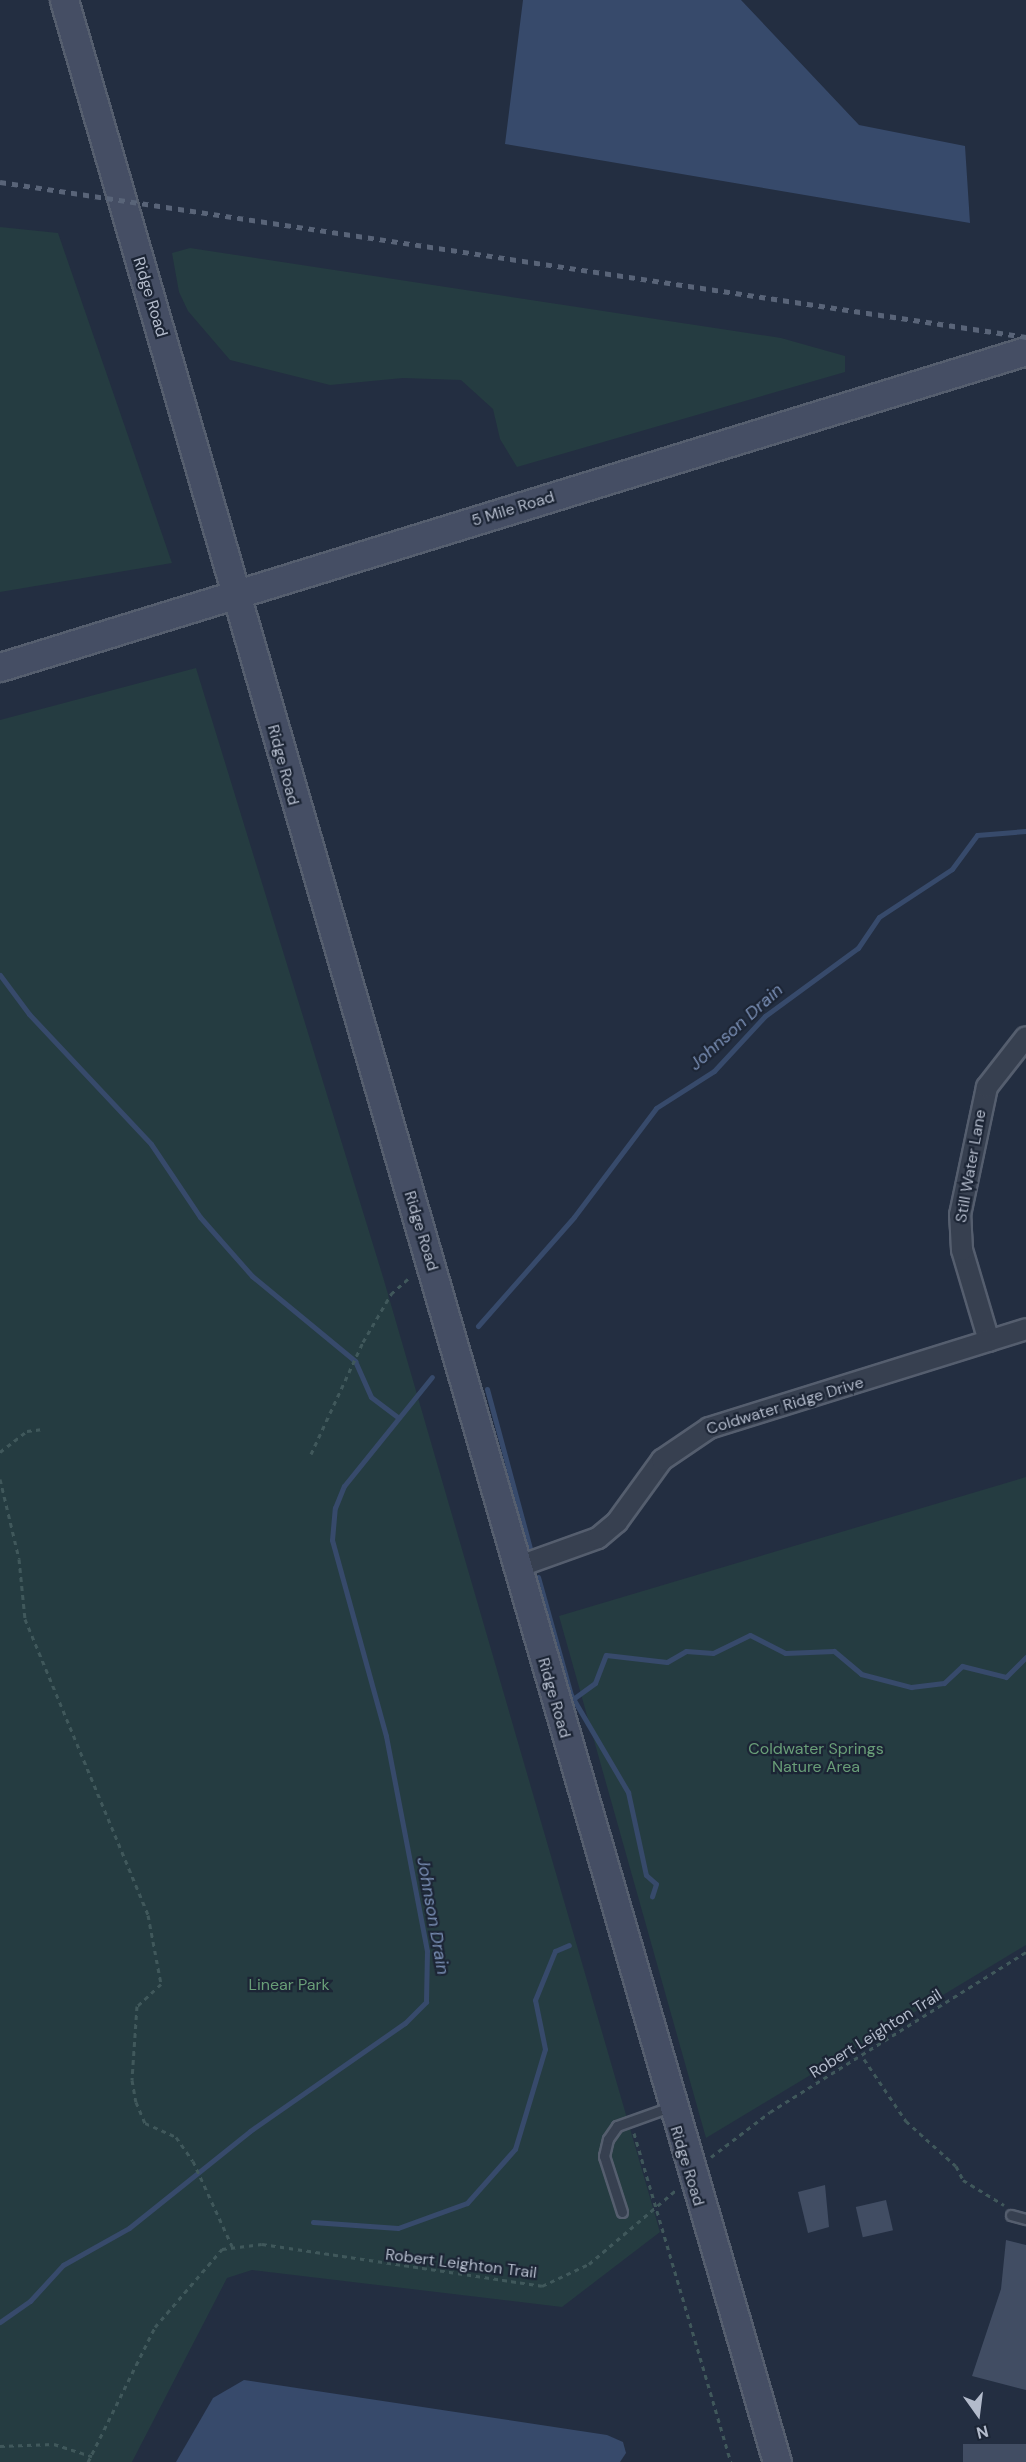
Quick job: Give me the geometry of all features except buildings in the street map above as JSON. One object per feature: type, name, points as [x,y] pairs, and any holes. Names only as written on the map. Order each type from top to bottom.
[{"type":"street","name":"Ridge Road","points":[[64,0],[518,1567],[670,2107],[777,2462]]},
{"type":"street","name":"5 Mile Road","points":[[0,667],[1026,351]]},
{"type":"street","name":"Still Water Lane","points":[[988,1341],[962,1250],[960,1215],[987,1087],[1026,1037]]},
{"type":"street","name":"Coldwater Ridge Drive","points":[[518,1567],[598,1539],[617,1522],[662,1460],[709,1428],[1026,1329]]},
{"type":"lane","points":[[621,2212],[604,2156],[617,2126],[670,2107]]},
{"type":"lane","points":[[1011,2216],[1026,2219]]},
{"type":"path","points":[[311,1454],[327,1411],[392,1294],[429,1260]]},
{"type":"path","points":[[0,1452],[27,1431],[43,1429]]},
{"type":"path","points":[[0,1479],[19,1559],[25,1619],[148,1915],[162,1984],[137,2006],[132,2080],[136,2102],[145,2123],[176,2137],[193,2162],[203,2190],[232,2246],[213,2256],[154,2326],[88,2462]]},
{"type":"path","name":"Robert Leighton Trail","points":[[232,2246],[262,2244],[542,2286],[589,2264],[658,2209],[690,2175],[770,2112],[864,2059],[1026,1952]]},
{"type":"path","points":[[864,2059],[906,2121],[956,2166],[963,2180],[999,2197],[1011,2216]]},
{"type":"path","points":[[630,2121],[658,2209],[731,2462]]},
{"type":"path","points":[[0,2446],[54,2444],[92,2456]]},
{"type":"green space","points":[[0,227],[58,233],[172,563],[0,592]]},
{"type":"green space","points":[[190,248],[781,338],[845,356],[845,372],[517,467],[500,439],[493,409],[461,380],[403,378],[330,385],[230,360],[188,311],[179,292],[172,253]]},
{"type":"green space","name":"Linear Park","points":[[196,668],[383,1277],[660,2232],[562,2307],[252,2270],[227,2278],[132,2462],[0,2462],[0,720]]},
{"type":"green space","name":"Coldwater Springs Nature Area","points":[[1026,1477],[1026,1945],[706,2138],[559,1616]]},
{"type":"water","points":[[523,0],[741,0],[859,125],[965,146],[970,223],[505,144]]},
{"type":"water","points":[[244,2380],[607,2435],[623,2442],[626,2453],[620,2462],[176,2462],[213,2398]]},
{"type":"waterway","name":"Johnson Drain","points":[[478,1326],[574,1217],[656,1108],[714,1071],[765,1016],[858,948],[879,917],[952,869],[977,835],[1026,831]]},
{"type":"waterway","points":[[0,975],[29,1014],[151,1144],[200,1217],[252,1276],[355,1361],[371,1397],[398,1417]]},
{"type":"waterway","name":"Johnson Drain","points":[[0,2322],[30,2301],[63,2265],[129,2228],[250,2131],[405,2023],[426,2002],[427,1951],[386,1736],[332,1540],[335,1508],[344,1486],[432,1377]]},
{"type":"waterway","points":[[487,1389],[530,1548]]},
{"type":"waterway","points":[[538,1577],[571,1695],[628,1792],[646,1875],[656,1884],[652,1896]]},
{"type":"waterway","points":[[573,1699],[595,1683],[606,1655],[667,1662],[686,1651],[713,1653],[750,1635],[785,1653],[834,1651],[861,1674],[911,1687],[944,1683],[962,1666],[1006,1677],[1026,1657]]},
{"type":"waterway","points":[[313,2222],[398,2228],[467,2203],[515,2149],[545,2049],[535,2000],[555,1951],[569,1945]]},
{"type":"railway","points":[[0,182],[1026,337]]}]
